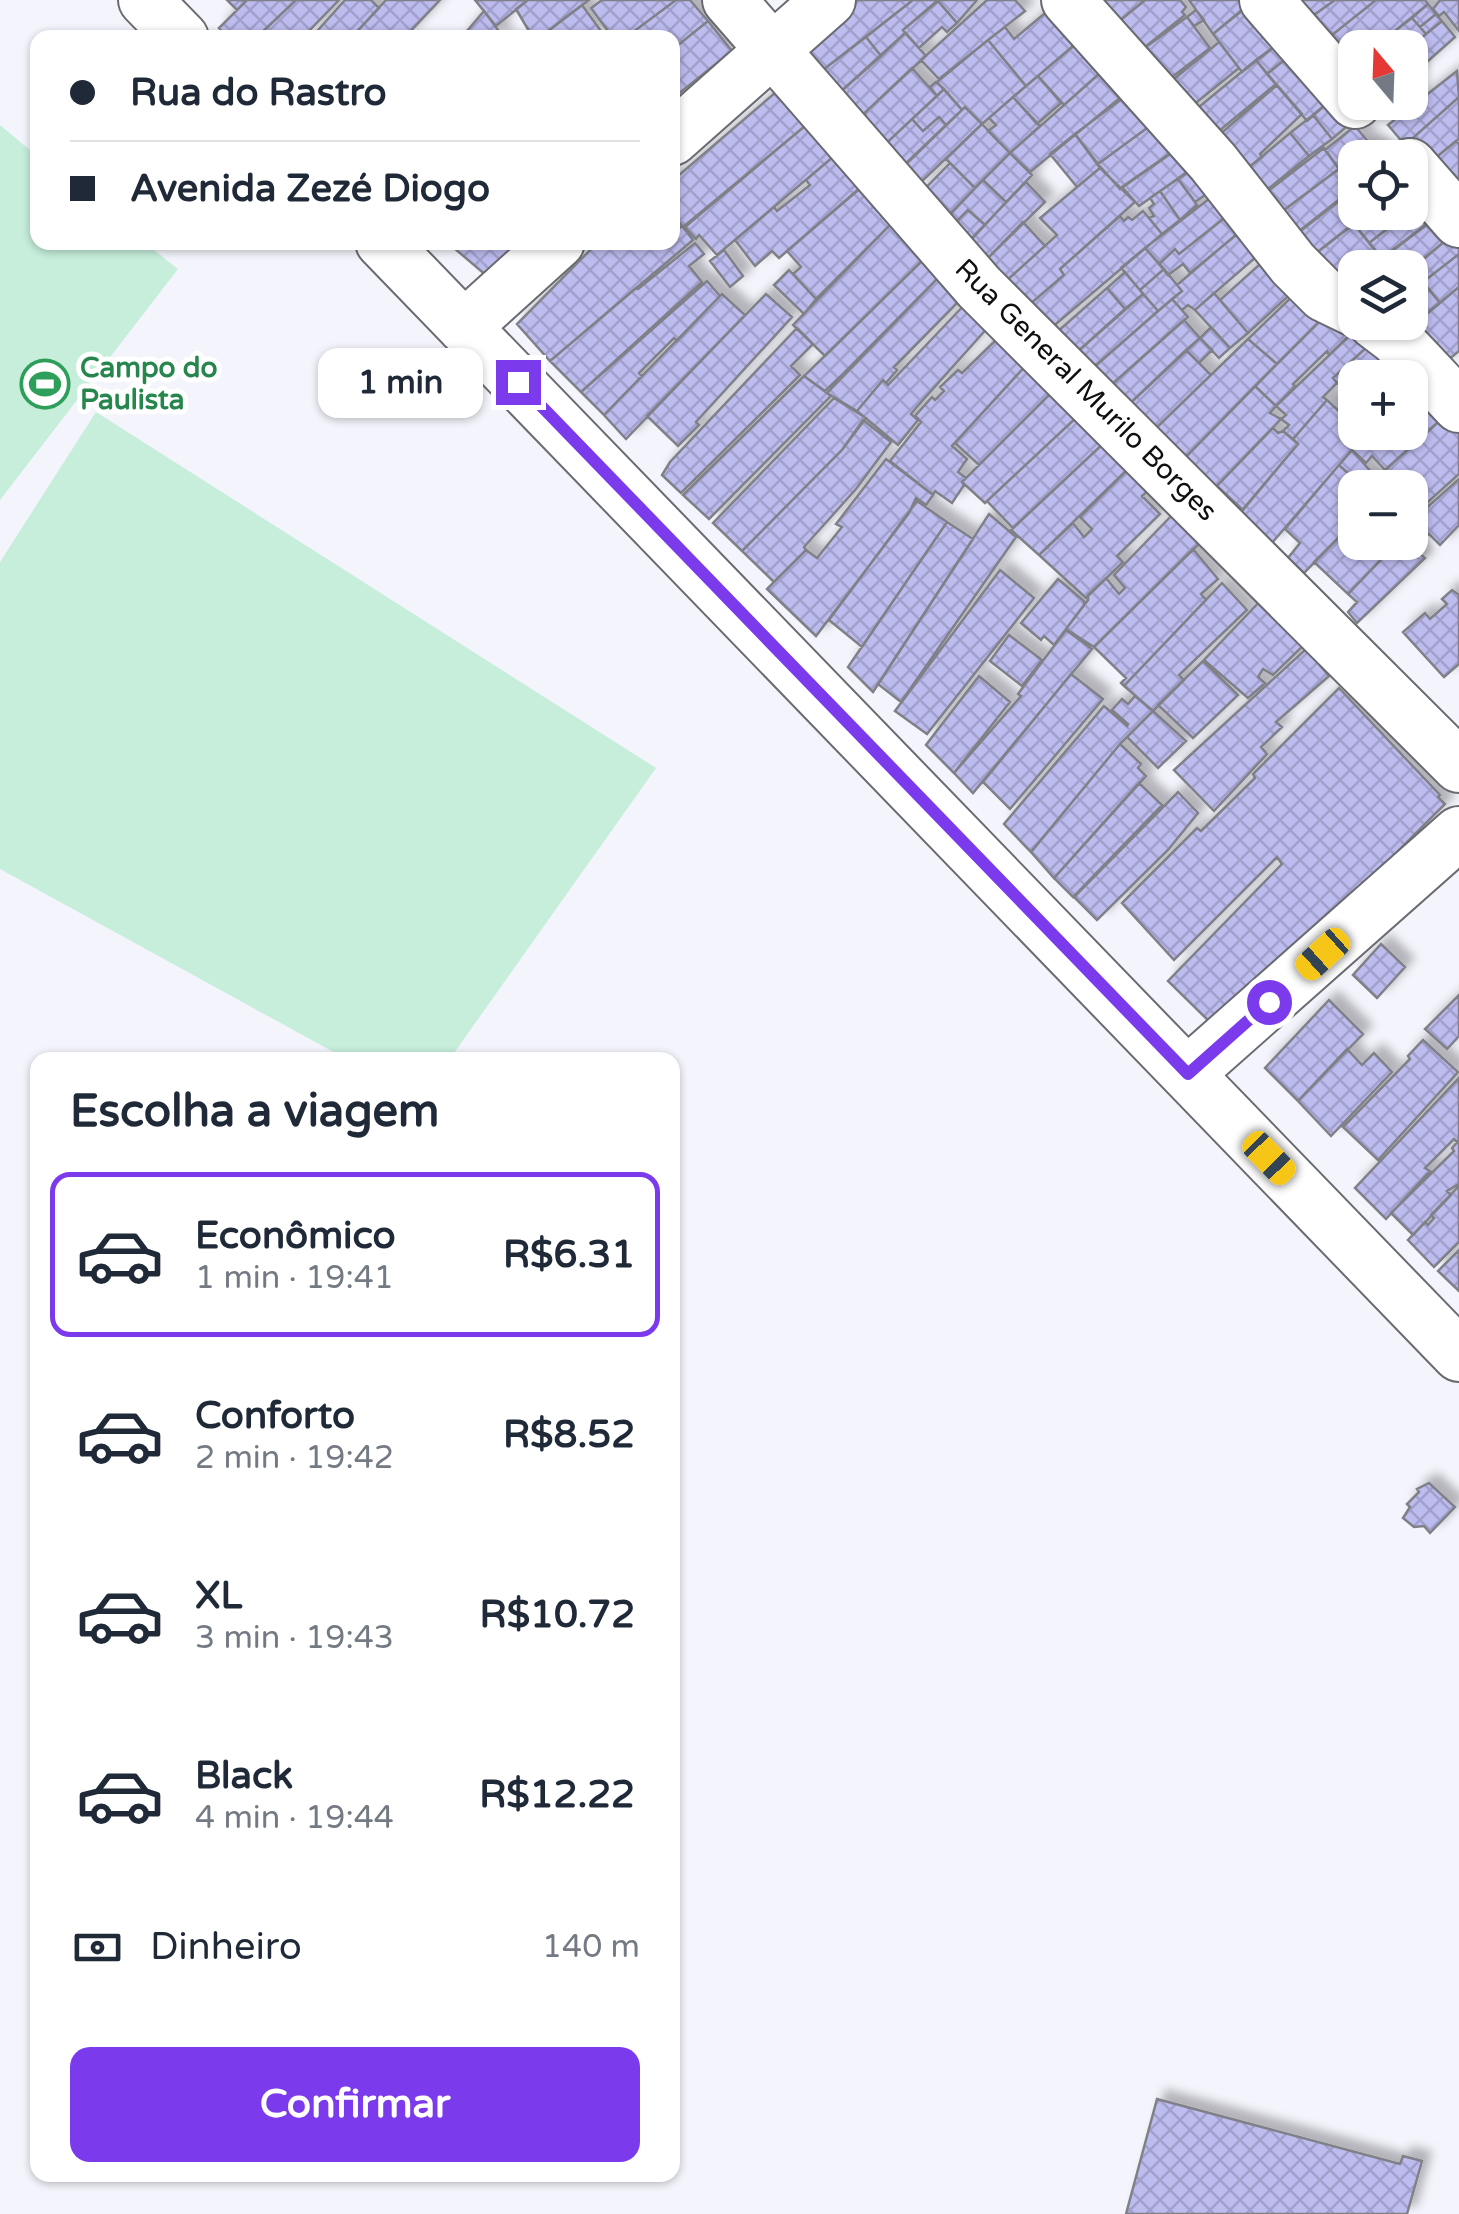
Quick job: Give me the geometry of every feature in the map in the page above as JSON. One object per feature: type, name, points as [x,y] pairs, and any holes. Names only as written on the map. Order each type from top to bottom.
[{"type":"street","points":[[145,0],[174,30]]},
{"type":"street","name":"Rua General Murilo Borges","points":[[729,0],[979,287],[1459,766]]},
{"type":"street","points":[[680,132],[829,0]]},
{"type":"street","points":[[1068,0],[1213,162],[1293,264],[1324,295],[1338,302]]},
{"type":"street","points":[[1266,0],[1338,83]]},
{"type":"street","points":[[1371,120],[1388,140]]},
{"type":"street","points":[[1428,186],[1459,221]]},
{"type":"street","points":[[390,250],[1459,1355]]},
{"type":"street","points":[[464,327],[549,250]]},
{"type":"street","points":[[1397,340],[1459,406]]},
{"type":"street","points":[[1188,1074],[1459,833]]},
{"type":"green space","name":"Campo do Paulista","points":[[0,125],[30,150],[30,250],[154,250],[178,269],[0,500]]},
{"type":"green space","points":[[96,412],[656,768],[455,1052],[333,1052],[0,869],[0,562]]},
{"type":"building","points":[[227,0],[247,0],[237,10]]},
{"type":"building","points":[[247,0],[296,0],[264,30],[219,28]]},
{"type":"building","points":[[296,0],[339,0],[310,30],[264,30]]},
{"type":"building","points":[[345,0],[371,0],[379,8],[358,30],[318,30]]},
{"type":"building","points":[[386,0],[440,0],[412,30],[358,30]]},
{"type":"building","points":[[475,0],[528,0],[496,26]]},
{"type":"building","points":[[528,0],[589,0],[550,30],[528,30],[516,9]]},
{"type":"building","points":[[602,0],[676,0],[636,30],[607,30],[591,8]]},
{"type":"building","points":[[676,0],[690,0],[708,21],[680,44],[680,30],[636,30]]},
{"type":"building","points":[[846,0],[913,0],[819,73],[804,54]]},
{"type":"building","points":[[913,0],[938,0],[903,30],[905,33],[881,56],[866,37]]},
{"type":"building","points":[[938,0],[977,0],[957,23],[938,1]]},
{"type":"building","points":[[987,0],[1015,0],[1025,11],[939,79],[921,60]]},
{"type":"building","points":[[1082,0],[1142,0],[1144,1],[1112,27]]},
{"type":"building","points":[[1145,0],[1180,0],[1186,7],[1182,12],[1185,15],[1135,55],[1112,27]]},
{"type":"building","points":[[1189,0],[1246,0],[1249,4],[1213,34]]},
{"type":"building","points":[[1287,0],[1335,0],[1304,22]]},
{"type":"building","points":[[1335,0],[1376,0],[1327,39],[1304,22]]},
{"type":"building","points":[[1376,0],[1425,0],[1428,4],[1396,30],[1338,30]]},
{"type":"building","points":[[1440,0],[1459,0],[1459,31],[1444,12],[1439,16],[1433,9]]},
{"type":"building","points":[[938,1],[957,23],[947,32],[942,27],[919,48],[903,30]]},
{"type":"building","points":[[1254,1],[1283,40],[1242,72],[1213,34]]},
{"type":"building","points":[[1428,4],[1436,14],[1420,27],[1412,18]]},
{"type":"building","points":[[582,5],[600,30],[549,30]]},
{"type":"building","points":[[1051,8],[1086,35],[1026,86],[988,40],[1005,27],[1014,39]]},
{"type":"building","points":[[1196,10],[1204,20],[1194,26],[1187,17]]},
{"type":"building","points":[[484,11],[498,30],[468,30]]},
{"type":"building","points":[[1436,14],[1442,21],[1428,32],[1420,27]]},
{"type":"building","points":[[1187,17],[1210,48],[1159,87],[1135,55]]},
{"type":"building","points":[[1412,18],[1422,30],[1396,30]]},
{"type":"building","points":[[708,21],[732,51],[680,93],[680,44]]},
{"type":"building","points":[[1442,21],[1455,37],[1428,61],[1428,32]]},
{"type":"building","points":[[1338,30],[1338,48],[1327,39]]},
{"type":"building","points":[[905,33],[926,56],[857,120],[837,95]]},
{"type":"building","points":[[1086,35],[1110,64],[1064,105],[1038,76]]},
{"type":"building","points":[[866,37],[881,56],[837,95],[819,73]]},
{"type":"building","points":[[988,40],[1026,86],[982,124],[965,107],[962,110],[937,82]]},
{"type":"building","points":[[1283,40],[1293,53],[1267,74],[1256,60]]},
{"type":"building","points":[[1219,42],[1239,68],[1181,115],[1162,89]]},
{"type":"building","points":[[1293,53],[1332,99],[1307,121],[1267,74]]},
{"type":"building","points":[[1256,60],[1276,84],[1208,140],[1188,116]]},
{"type":"building","points":[[912,68],[937,96],[878,151],[854,123]]},
{"type":"building","points":[[1457,71],[1459,97],[1411,140],[1401,140],[1388,125],[1394,120],[1428,120],[1428,94]]},
{"type":"building","points":[[1099,74],[1121,97],[1030,172],[1010,153]]},
{"type":"building","points":[[1038,76],[1061,103],[1037,124],[1013,97]]},
{"type":"building","points":[[936,82],[944,89],[937,96],[930,87]]},
{"type":"building","points":[[1277,85],[1302,114],[1260,154],[1262,157],[1241,173],[1211,142]]},
{"type":"building","points":[[944,89],[962,110],[946,125],[939,117],[923,131],[912,119]]},
{"type":"building","points":[[1135,89],[1158,120],[1098,164],[1075,134]]},
{"type":"building","points":[[776,92],[805,126],[683,227],[680,174]]},
{"type":"building","points":[[1013,97],[1040,126],[1010,153],[988,131],[996,125],[989,118]]},
{"type":"building","points":[[1459,97],[1459,139],[1428,164],[1428,140],[1411,140]]},
{"type":"building","points":[[1332,99],[1338,106],[1338,120],[1352,122],[1332,139],[1313,115]]},
{"type":"building","points":[[965,107],[982,124],[917,186],[901,169]]},
{"type":"building","points":[[1313,115],[1332,139],[1309,156],[1290,133]]},
{"type":"building","points":[[939,117],[946,125],[896,173],[878,151],[912,119],[923,131]]},
{"type":"building","points":[[812,120],[840,151],[717,255],[699,235],[696,239],[685,227]]},
{"type":"building","points":[[1158,120],[1179,148],[1120,189],[1098,164]]},
{"type":"building","points":[[982,124],[1010,153],[975,188],[946,159]]},
{"type":"building","points":[[1355,126],[1367,140],[1338,140],[1338,168],[1325,150]]},
{"type":"building","points":[[1290,133],[1309,156],[1252,202],[1235,179]]},
{"type":"building","points":[[1075,134],[1100,168],[1077,187],[1050,154]]},
{"type":"building","points":[[1456,141],[1459,144],[1459,198],[1428,172],[1428,164]]},
{"type":"building","points":[[1185,143],[1201,162],[1139,206],[1122,187]]},
{"type":"building","points":[[1324,148],[1338,168],[1268,222],[1263,195]]},
{"type":"building","points":[[840,151],[868,181],[779,258],[772,251],[755,266],[735,240],[774,207],[777,211],[810,185],[806,180]]},
{"type":"building","points":[[1010,153],[1032,175],[1006,202],[983,180]]},
{"type":"building","points":[[950,163],[975,188],[939,225],[914,200]]},
{"type":"building","points":[[1100,168],[1135,202],[1060,269],[1064,275],[1022,311],[1005,282],[1057,235],[1040,218]]},
{"type":"building","points":[[1193,169],[1211,191],[1195,202],[1178,179]]},
{"type":"building","points":[[1338,170],[1338,200],[1284,243],[1268,222]]},
{"type":"building","points":[[1178,179],[1197,205],[1180,220],[1160,191]]},
{"type":"building","points":[[983,180],[1006,202],[985,225],[968,210],[953,225],[946,219]]},
{"type":"building","points":[[1026,182],[1045,202],[985,261],[968,242]]},
{"type":"building","points":[[863,186],[897,218],[816,299],[793,274],[801,267],[787,251]]},
{"type":"building","points":[[1222,189],[1237,208],[1179,254],[1175,249],[1159,264],[1145,248]]},
{"type":"building","points":[[1160,191],[1180,220],[1162,234],[1149,218],[1154,216],[1149,208],[1154,204],[1150,198]]},
{"type":"building","points":[[1338,202],[1338,230],[1345,230],[1306,261],[1289,240]]},
{"type":"building","points":[[1237,208],[1252,222],[1190,273],[1183,264],[1168,275],[1159,264],[1175,249],[1179,254]]},
{"type":"building","points":[[968,210],[985,225],[963,248],[953,225]]},
{"type":"building","points":[[1143,211],[1162,234],[1043,335],[1022,311],[1064,275],[1060,269],[1120,216],[1124,221],[1128,217],[1132,220]]},
{"type":"building","points":[[1023,222],[1045,246],[1005,282],[985,261]]},
{"type":"building","points":[[891,224],[923,260],[825,356],[793,325]]},
{"type":"building","points":[[1428,224],[1451,236],[1428,255],[1428,250],[1394,250],[1420,230],[1428,230]]},
{"type":"building","points":[[1245,227],[1264,250],[1195,310],[1188,305],[1182,310],[1172,299],[1182,291],[1177,285]]},
{"type":"building","points":[[680,228],[693,240],[550,361],[517,324],[590,250],[680,250]]},
{"type":"building","points":[[1346,230],[1359,230],[1375,250],[1338,250],[1338,288],[1306,261]]},
{"type":"building","points":[[1359,230],[1385,230],[1369,243]]},
{"type":"building","points":[[1386,230],[1419,230],[1393,250],[1375,250],[1369,243]]},
{"type":"building","points":[[1451,236],[1459,242],[1459,254],[1428,278],[1428,255]]},
{"type":"building","points":[[695,243],[704,254],[689,266],[702,282],[581,392],[550,361]]},
{"type":"building","points":[[1145,248],[1164,269],[1140,290],[1121,268]]},
{"type":"building","points":[[456,250],[525,250],[494,282]]},
{"type":"building","points":[[724,250],[743,276],[730,287],[710,261]]},
{"type":"building","points":[[1459,254],[1459,287],[1440,303],[1428,288],[1428,278]]},
{"type":"building","points":[[1269,256],[1296,289],[1248,333],[1220,300]]},
{"type":"building","points":[[923,260],[939,277],[843,374],[825,391],[804,376]]},
{"type":"building","points":[[1164,269],[1182,291],[1158,311],[1140,290]]},
{"type":"building","points":[[789,270],[816,299],[804,314],[774,285]]},
{"type":"building","points":[[1125,272],[1143,294],[1125,309],[1107,288]]},
{"type":"building","points":[[939,277],[961,299],[894,367],[897,370],[886,383],[883,380],[857,411],[827,393]]},
{"type":"building","points":[[707,281],[720,296],[639,373],[642,376],[604,415],[581,392]]},
{"type":"building","points":[[1303,286],[1328,313],[1277,364],[1248,339]]},
{"type":"building","points":[[1459,287],[1459,351],[1441,366],[1419,340],[1428,340],[1428,312]]},
{"type":"building","points":[[1107,288],[1125,309],[1066,362],[1048,340]]},
{"type":"building","points":[[1428,288],[1440,303],[1428,313]]},
{"type":"building","points":[[1214,293],[1248,333],[1230,348],[1195,310]]},
{"type":"building","points":[[722,294],[745,315],[626,439],[604,415]]},
{"type":"building","points":[[766,294],[792,317],[678,446],[647,416]]},
{"type":"building","points":[[1143,294],[1158,311],[1085,375],[1066,362]]},
{"type":"building","points":[[1172,299],[1188,317],[1109,387],[1092,369]]},
{"type":"building","points":[[969,300],[990,325],[911,414],[918,420],[898,445],[857,411],[883,380],[888,385]]},
{"type":"building","points":[[1331,310],[1338,318],[1338,340],[1345,340],[1329,355],[1327,351],[1276,406],[1255,386]]},
{"type":"building","points":[[1184,320],[1200,338],[1121,412],[1102,393]]},
{"type":"building","points":[[1211,327],[1230,348],[1219,358],[1200,338]]},
{"type":"building","points":[[797,328],[813,344],[791,366],[800,375],[681,493],[662,475],[670,462]]},
{"type":"building","points":[[1001,335],[1028,363],[952,446],[967,459],[958,472],[966,478],[964,485],[952,503],[935,491],[933,495],[890,461],[921,422],[915,416],[932,397],[935,400],[944,391],[940,387],[958,370],[962,373]]},
{"type":"building","points":[[1200,338],[1212,350],[1199,363],[1186,350]]},
{"type":"building","points":[[1248,339],[1277,364],[1181,462],[1151,433]]},
{"type":"building","points":[[1345,340],[1375,340],[1353,360],[1338,360],[1338,373],[1333,378],[1337,383],[1293,439],[1283,431],[1289,425],[1281,419],[1286,415],[1276,406]]},
{"type":"building","points":[[1375,340],[1383,340],[1401,360],[1353,360]]},
{"type":"building","points":[[1186,350],[1211,375],[1151,433],[1127,406]]},
{"type":"building","points":[[1028,363],[1054,390],[979,465],[955,443]]},
{"type":"building","points":[[804,376],[831,396],[709,519],[683,495]]},
{"type":"building","points":[[1255,386],[1276,406],[1270,413],[1281,419],[1211,492],[1181,462]]},
{"type":"building","points":[[1054,390],[1079,415],[985,503],[962,482]]},
{"type":"building","points":[[834,398],[866,418],[842,450],[742,551],[713,523]]},
{"type":"building","points":[[1327,400],[1338,410],[1338,450],[1352,450],[1271,544],[1238,515],[1298,444],[1293,439]]},
{"type":"building","points":[[1428,403],[1447,414],[1428,431]]},
{"type":"building","points":[[1447,414],[1459,428],[1459,474],[1428,502],[1428,470],[1385,470],[1407,450],[1428,450],[1428,431]]},
{"type":"building","points":[[1079,415],[1105,442],[1013,528],[987,501]]},
{"type":"building","points":[[863,420],[891,442],[856,489],[804,547],[806,550],[774,582],[742,551],[842,450]]},
{"type":"building","points":[[1273,428],[1298,444],[1243,510],[1217,486]]},
{"type":"building","points":[[1105,442],[1130,467],[1039,555],[1011,530]]},
{"type":"building","points":[[1352,450],[1407,450],[1385,470],[1372,456],[1366,463]]},
{"type":"building","points":[[1352,450],[1370,470],[1344,470],[1339,465]]},
{"type":"building","points":[[886,459],[933,495],[926,505],[916,498],[909,513],[816,636],[767,589],[806,550],[817,558],[842,527],[836,524]]},
{"type":"building","points":[[1339,465],[1344,470],[1338,470],[1338,538],[1304,573],[1288,558],[1300,543],[1285,529]]},
{"type":"building","points":[[1130,467],[1151,488],[1142,496],[1160,514],[1117,556],[1123,562],[1086,598],[1039,555],[1073,523],[1084,537],[1092,529],[1080,517]]},
{"type":"building","points":[[1459,479],[1459,525],[1440,545],[1428,535],[1428,506]]},
{"type":"building","points":[[917,501],[947,522],[862,647],[829,620]]},
{"type":"building","points":[[1175,512],[1201,542],[1094,647],[1066,629],[1088,595],[1106,578],[1119,594],[1125,588],[1114,575]]},
{"type":"building","points":[[989,514],[1016,537],[901,702],[878,684]]},
{"type":"building","points":[[947,522],[973,539],[873,692],[848,667]]},
{"type":"building","points":[[1338,538],[1338,560],[1381,560],[1348,594],[1314,562]]},
{"type":"building","points":[[1193,549],[1218,579],[1201,594],[1206,600],[1124,686],[1121,683],[1126,678],[1094,647]]},
{"type":"building","points":[[1381,560],[1423,560],[1357,623],[1348,612],[1357,602],[1348,594]]},
{"type":"building","points":[[1000,570],[1034,598],[927,734],[895,711]]},
{"type":"building","points":[[1058,579],[1084,605],[1054,645],[1044,636],[1041,640],[1021,623]]},
{"type":"building","points":[[1222,583],[1247,610],[1179,675],[1184,680],[1153,711],[1124,686]]},
{"type":"building","points":[[1452,590],[1459,595],[1459,664],[1444,677],[1403,632],[1425,613],[1430,619],[1447,604],[1442,599]]},
{"type":"building","points":[[1263,598],[1307,642],[1273,675],[1263,669],[1258,677],[1265,683],[1248,698],[1204,660]]},
{"type":"building","points":[[1066,630],[1092,649],[973,793],[954,773],[1021,696],[1018,694]]},
{"type":"building","points":[[1009,635],[1042,660],[1022,686],[990,661]]},
{"type":"building","points":[[1306,649],[1329,676],[1276,722],[1282,727],[1261,747],[1267,754],[1214,811],[1174,770]]},
{"type":"building","points":[[1203,661],[1238,695],[1193,738],[1158,705]]},
{"type":"building","points":[[1071,674],[1103,699],[1010,809],[983,782]]},
{"type":"building","points":[[979,676],[1010,702],[954,773],[926,745]]},
{"type":"building","points":[[1339,688],[1445,804],[1219,1031],[1168,981],[1282,864],[1277,857],[1174,960],[1122,903],[1197,828],[1201,831],[1255,778],[1253,774]]},
{"type":"building","points":[[1135,696],[1153,711],[1120,744],[1031,852],[1004,824],[1104,706],[1127,726],[1112,710],[1122,699],[1128,704]]},
{"type":"building","points":[[1153,711],[1186,741],[1158,768],[1127,737]]},
{"type":"building","points":[[1120,744],[1141,764],[1138,768],[1146,776],[1054,878],[1031,852]]},
{"type":"building","points":[[1139,783],[1162,805],[1073,897],[1054,878]]},
{"type":"building","points":[[1178,792],[1198,813],[1168,850],[1097,920],[1074,897]]},
{"type":"building","points":[[1381,944],[1405,967],[1377,998],[1353,975]]},
{"type":"building","points":[[1459,995],[1459,1036],[1447,1049],[1425,1029]]},
{"type":"building","points":[[1329,1000],[1363,1034],[1298,1101],[1265,1068]]},
{"type":"building","points":[[1423,1040],[1458,1072],[1378,1160],[1343,1127],[1410,1059],[1408,1056]]},
{"type":"building","points":[[1347,1049],[1362,1065],[1374,1053],[1392,1072],[1331,1136],[1298,1101]]},
{"type":"building","points":[[1459,1078],[1459,1140],[1454,1139],[1425,1168],[1430,1171],[1386,1219],[1355,1188]]},
{"type":"building","points":[[1459,1140],[1459,1184],[1447,1191],[1451,1195],[1413,1235],[1391,1213],[1454,1151],[1452,1148]]},
{"type":"building","points":[[1459,1186],[1459,1242],[1434,1267],[1408,1240],[1425,1222],[1428,1225],[1434,1218],[1431,1215]]},
{"type":"building","points":[[1459,1250],[1459,1291],[1438,1271]]},
{"type":"building","points":[[1429,1483],[1455,1507],[1430,1533],[1424,1526],[1414,1527],[1403,1518],[1410,1507],[1407,1504],[1419,1492],[1417,1489]]},
{"type":"building","points":[[1157,2099],[1400,2164],[1403,2156],[1422,2161],[1407,2214],[1126,2214]]},
{"type":"place","name":"Campo do Paulista","points":[[45,384]]},
{"type":"route","points":[[518,382],[1188,1074],[1269,1002]]}]
